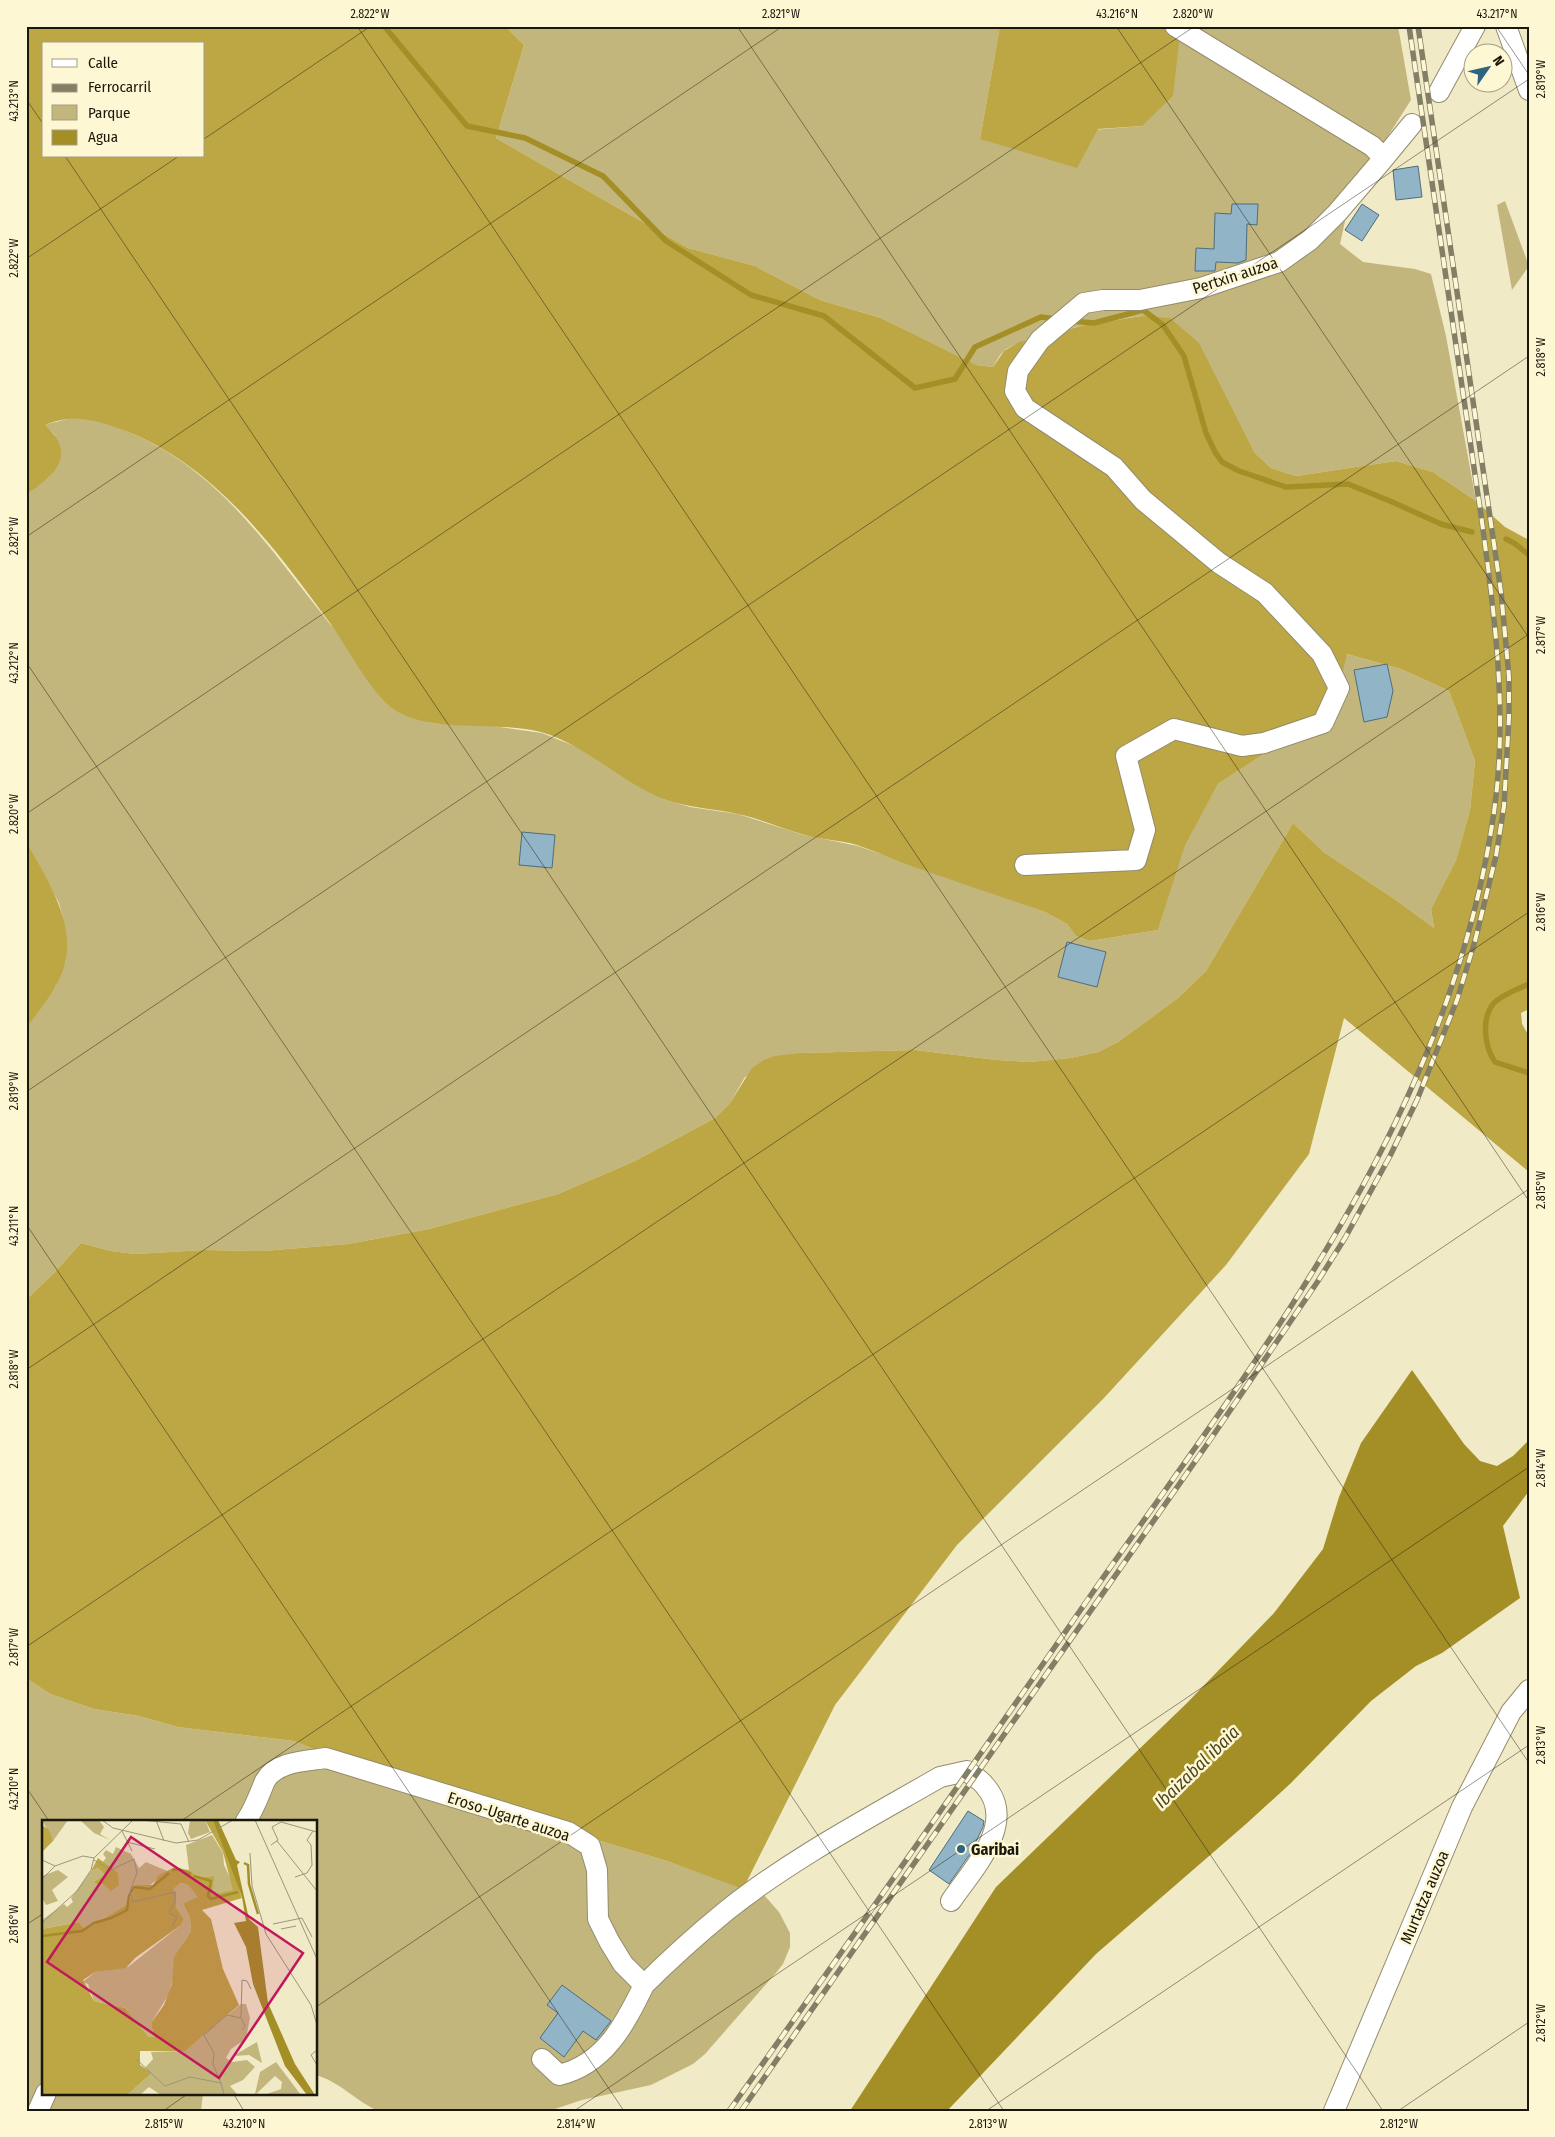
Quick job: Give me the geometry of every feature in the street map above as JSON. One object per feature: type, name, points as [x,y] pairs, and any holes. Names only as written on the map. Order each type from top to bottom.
[{"type":"street","points":[[1175,26],[1372,146],[1384,158]]},
{"type":"street","points":[[1439,92],[1475,26]]},
{"type":"street","points":[[1506,26],[1529,90]]},
{"type":"street","name":"Pertxin auzoa","points":[[1025,865],[1136,860],[1145,830],[1126,756],[1174,729],[1242,746],[1264,743],[1324,723],[1339,688],[1322,654],[1265,593],[1219,563],[1143,500],[1114,467],[1025,408],[1015,391],[1018,371],[1040,340],[1084,303],[1103,300],[1140,300],[1201,288],[1280,262],[1310,240],[1337,214],[1412,124]]},
{"type":"street","name":"Murtatza auzoa","points":[[1334,2111],[1462,1807],[1511,1712],[1529,1690]]},
{"type":"street","name":"Eroso-Ugarte auzoa","points":[[247,1820],[254,1810],[266,1779],[286,1763],[326,1758],[568,1832],[590,1846],[597,1870],[598,1919],[623,1964],[644,1985]]},
{"type":"street","points":[[542,2059],[559,2075],[576,2071],[596,2058],[616,2035],[644,1985],[678,1952],[728,1910],[778,1874],[940,1777],[967,1771],[985,1786],[996,1803],[998,1819],[993,1838],[951,1901]]},
{"type":"street","points":[[38,2111],[46,2094]]},
{"type":"green space","points":[[505,26],[1000,26],[980,139],[1142,126],[1173,26],[1398,26],[1411,100],[1351,194],[1340,244],[1363,262],[1415,269],[1431,274],[1446,336],[1476,501],[1433,472],[1396,461],[1296,476],[1271,468],[1254,452],[1142,316],[1069,329],[1030,339],[1004,351],[993,367],[975,365],[881,318],[820,300],[755,266],[688,248],[496,138],[524,45]]},
{"type":"green space","points":[[1505,201],[1529,266],[1512,290],[1497,205]]},
{"type":"green space","points":[[71,418],[110,425],[165,450],[219,492],[265,542],[338,633],[431,723],[493,726],[542,733],[579,748],[639,786],[666,800],[690,807],[738,814],[804,835],[858,846],[1045,912],[1067,924],[1076,936],[1090,941],[1158,930],[1184,845],[1218,784],[1264,754],[1263,740],[1347,654],[1401,669],[1449,691],[1475,761],[1470,810],[1456,862],[1431,909],[1434,928],[1396,900],[1325,853],[1293,823],[1206,971],[1178,998],[1118,1042],[1098,1052],[1070,1058],[1030,1062],[915,1050],[801,1053],[745,1077],[730,1103],[715,1118],[635,1161],[558,1194],[429,1229],[348,1244],[263,1251],[205,1250],[135,1254],[111,1251],[81,1243],[26,1300],[26,1028],[56,985],[66,960],[66,952],[63,918],[59,903],[26,841],[26,495],[49,477],[55,435],[44,425]]},
{"type":"green space","points":[[26,1678],[50,1694],[94,1709],[139,1716],[178,1727],[294,1741],[363,1770],[667,1861],[764,1895],[779,1912],[790,1933],[790,1947],[783,1964],[705,2054],[693,2064],[651,2085],[582,2100],[549,2111],[378,2111],[333,2082],[318,2076],[318,1820],[42,1820],[42,2094],[203,2094],[201,2111],[26,2111]]},
{"type":"shaded area","points":[[26,26],[505,26],[524,45],[496,138],[688,248],[755,266],[820,300],[881,318],[976,365],[993,367],[1004,351],[1019,342],[1085,325],[1142,316],[1170,318],[1199,343],[1254,452],[1271,468],[1296,476],[1396,461],[1433,472],[1476,501],[1505,527],[1529,540],[1529,1009],[1521,1013],[1522,1024],[1529,1036],[1529,1172],[1344,1018],[1309,1154],[1226,1265],[1104,1398],[957,1545],[835,1705],[743,1889],[667,1861],[363,1770],[294,1741],[178,1727],[139,1716],[94,1709],[50,1694],[26,1678],[26,1300],[81,1243],[111,1251],[135,1254],[205,1250],[263,1251],[348,1244],[429,1229],[558,1194],[635,1161],[715,1118],[730,1103],[752,1068],[764,1060],[775,1056],[801,1053],[915,1050],[1030,1062],[1070,1058],[1098,1052],[1118,1042],[1178,998],[1206,971],[1293,823],[1325,853],[1396,900],[1434,928],[1431,909],[1456,861],[1470,810],[1475,761],[1449,691],[1401,669],[1347,654],[1335,705],[1264,740],[1264,754],[1218,784],[1185,845],[1158,930],[1090,941],[1076,936],[1067,924],[1045,912],[917,868],[857,845],[805,835],[738,814],[669,801],[636,785],[575,746],[541,732],[504,727],[443,724],[407,716],[392,708],[375,691],[309,595],[240,511],[214,486],[186,464],[156,445],[123,430],[84,419],[65,419],[45,425],[55,436],[60,446],[61,455],[55,470],[26,495]]},
{"type":"shaded area","points":[[1000,26],[1173,26],[1179,43],[1173,96],[1142,126],[1098,129],[1077,168],[980,139]]},
{"type":"shaded area","points":[[26,841],[59,904],[67,938],[66,956],[62,973],[41,1009],[26,1028]]},
{"type":"water","name":"Ibaizabal ibaia","points":[[1412,1370],[1464,1444],[1480,1461],[1497,1466],[1513,1456],[1529,1440],[1529,1491],[1503,1526],[1520,1598],[1442,1653],[1416,1666],[1371,1701],[1291,1783],[1096,1954],[947,2111],[850,2111],[996,1887],[1187,1703],[1274,1613],[1323,1549],[1339,1497],[1361,1443]]},
{"type":"building","points":[[1418,166],[1422,197],[1396,200],[1393,170]]},
{"type":"building","points":[[1232,204],[1258,204],[1257,225],[1247,224],[1246,260],[1238,263],[1216,262],[1215,271],[1195,271],[1196,248],[1214,249],[1215,213],[1231,214]]},
{"type":"building","points":[[1362,204],[1379,215],[1362,241],[1345,230]]},
{"type":"building","points":[[1387,664],[1393,691],[1387,717],[1364,722],[1354,670]]},
{"type":"building","points":[[522,832],[555,835],[552,868],[519,865]]},
{"type":"building","points":[[1067,942],[1106,952],[1097,987],[1058,977]]},
{"type":"building","name":"Garibai","points":[[968,1811],[984,1821],[983,1827],[970,1854],[949,1884],[929,1870]]},
{"type":"building","points":[[562,1985],[611,2021],[596,2040],[583,2031],[564,2057],[540,2038],[558,2013],[547,2005]]},
{"type":"waterway","points":[[384,26],[467,126],[525,138],[603,176],[666,241],[751,295],[824,316],[915,388],[955,379],[975,347],[1041,317],[1057,319]]},
{"type":"waterway","points":[[1071,321],[1094,323],[1143,310],[1163,325],[1184,356],[1206,433],[1215,452],[1222,462],[1239,471],[1286,487],[1348,484],[1441,524],[1472,532]]},
{"type":"waterway","points":[[1506,539],[1529,555]]},
{"type":"waterway","points":[[1529,984],[1505,995],[1494,1003],[1487,1016],[1486,1024],[1486,1040],[1495,1062],[1529,1073]]},
{"type":"railway","points":[[729,2111],[1226,1403],[1287,1312],[1344,1220],[1395,1124],[1438,1025],[1472,921],[1494,812],[1498,776],[1500,740],[1498,667],[1482,522],[1409,26]]},
{"type":"railway","points":[[741,2111],[1208,1443],[1318,1281],[1345,1238],[1390,1156],[1417,1100],[1457,1000],[1475,941],[1496,856],[1504,806],[1509,717],[1509,677],[1501,592],[1418,26]]},
{"type":"place","name":"Garibai","points":[[961,1849]]}]
